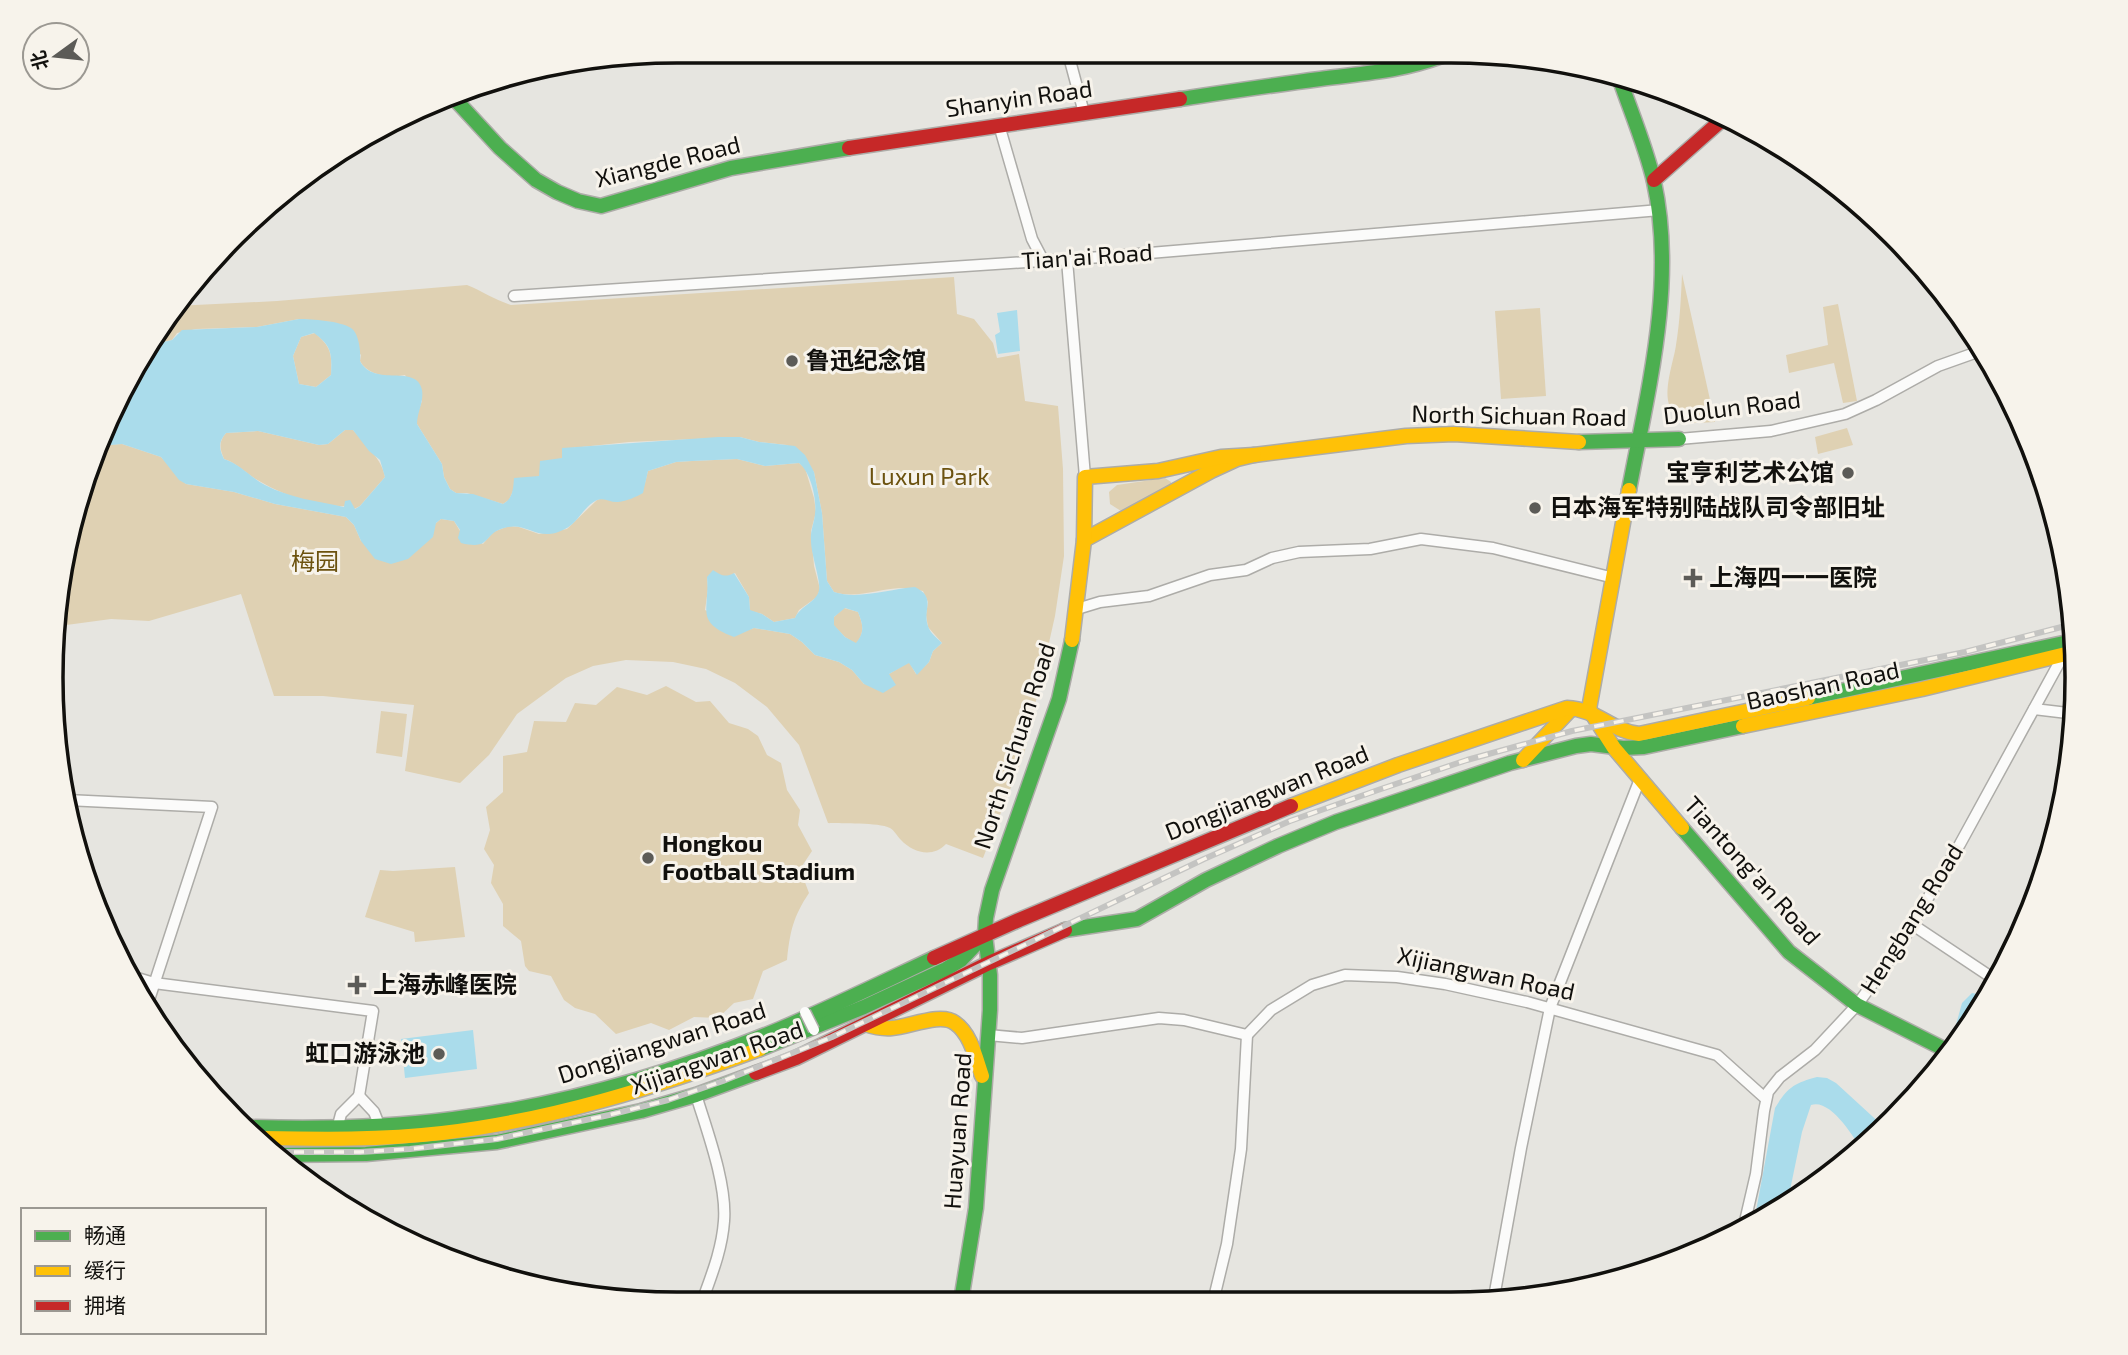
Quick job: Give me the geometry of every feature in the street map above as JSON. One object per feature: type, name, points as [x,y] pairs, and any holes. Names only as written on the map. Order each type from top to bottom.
[{"type":"main road","name":"Shanyin Road","points":[[767,161],[1324,78],[1364,76],[1421,63]]},
{"type":"main road","points":[[1623,88],[1654,180],[1717,124]]},
{"type":"main road","name":"Xiangde Road","points":[[459,104],[532,176],[566,196],[590,205],[615,204],[731,169],[767,161]]},
{"type":"main road","name":"North Sichuan Road","points":[[1084,540],[1210,471],[1254,455],[1406,436],[1454,433],[1576,442],[1638,441],[1654,362],[1663,281],[1660,210],[1654,180]]},
{"type":"main road","name":"Duolun Road","points":[[1638,441],[1678,439]]},
{"type":"main road","points":[[1614,748],[1589,709],[1638,441]]},
{"type":"main road","name":"North Sichuan Road","points":[[989,963],[985,935],[992,890],[1059,699],[1072,643],[1084,540],[1085,477],[1168,469],[1237,453],[1254,455]]},
{"type":"main road","points":[[1168,469],[1184,474],[1184,482],[1179,489]]},
{"type":"main road","name":"Baoshan Road","points":[[1589,709],[1620,730],[1630,734],[1646,732],[2064,647]]},
{"type":"main road","name":"Baoshan Road","points":[[1614,748],[1661,743],[1922,689],[2064,648]]},
{"type":"main road","points":[[1523,760],[1572,708]]},
{"type":"main road","name":"Dongjiangwan Road","points":[[259,1127],[337,1129],[452,1121],[542,1105],[663,1072],[776,1030],[985,935],[1345,784],[1572,708],[1589,709]]},
{"type":"main road","name":"Baoshan Road","points":[[1614,748],[1646,732]]},
{"type":"main road","points":[[989,963],[1068,929],[1137,919],[1206,880],[1336,822],[1523,760],[1583,745],[1614,748]]},
{"type":"main road","name":"Tiantong'an Road","points":[[1614,748],[1789,952],[1857,1005],[1941,1047]]},
{"type":"main road","name":"Dongjiangwan Road","points":[[270,1138],[328,1140],[399,1136],[512,1122],[608,1100],[676,1080],[808,1032],[946,969],[974,949],[985,935]]},
{"type":"main road","name":"Xijiangwan Road","points":[[290,1155],[366,1154],[497,1142],[641,1111],[696,1095],[796,1058],[989,963]]},
{"type":"main road","name":"Huayuan Road","points":[[962,1292],[976,1208],[991,986],[989,963]]},
{"type":"main road","points":[[865,1024],[878,1028],[893,1028],[945,1018],[956,1023],[970,1044],[984,1079]]},
{"type":"street","points":[[1071,63],[1084,113]]},
{"type":"street","points":[[999,125],[1032,239],[1043,260]]},
{"type":"street","name":"Tian'ai Road","points":[[514,296],[1067,260],[1660,210]]},
{"type":"street","points":[[1067,260],[1085,477]]},
{"type":"street","name":"Duolun Road","points":[[1678,439],[1771,431],[1845,414],[1938,366],[1972,354]]},
{"type":"street","points":[[1077,609],[1100,602],[1149,596],[1210,575],[1246,570],[1272,558],[1299,552],[1370,550],[1421,539],[1493,548],[1614,578]]},
{"type":"street","name":"Hengbang Road","points":[[1766,1098],[1780,1077],[1815,1051],[1857,1005],[1913,925],[2064,657]]},
{"type":"street","points":[[2034,709],[2064,713]]},
{"type":"street","points":[[1495,1291],[1550,1008],[1640,779]]},
{"type":"street","points":[[76,800],[212,807],[151,994]]},
{"type":"street","points":[[1913,925],[1988,975]]},
{"type":"street","name":"Xijiangwan Road","points":[[1247,1035],[1271,1010],[1312,985],[1345,975],[1421,980],[1550,1008],[1717,1055],[1766,1098]]},
{"type":"street","points":[[142,979],[373,1011],[359,1096],[341,1114],[337,1129]]},
{"type":"street","points":[[805,1012],[814,1030]]},
{"type":"street","points":[[988,1035],[1023,1038],[1159,1018],[1184,1020],[1247,1035],[1241,1149],[1227,1244],[1215,1292]]},
{"type":"street","points":[[696,1095],[720,1181],[724,1210],[720,1250],[705,1292]]},
{"type":"street","points":[[359,1096],[374,1112],[380,1127]]},
{"type":"street","points":[[1746,1216],[1757,1166],[1766,1098]]},
{"type":"green space","points":[[1682,274],[1715,422],[1688,422],[1677,417],[1668,399]]},
{"type":"green space","name":"Luxun Park","points":[[954,277],[957,314],[974,319],[993,343],[997,358],[1019,354],[1025,401],[1058,406],[1063,469],[1064,556],[1055,616],[1024,754],[983,858],[946,844],[935,851],[917,851],[884,826],[828,823],[799,745],[767,707],[735,683],[706,669],[673,662],[626,660],[593,666],[566,678],[517,714],[489,755],[460,783],[405,771],[414,705],[323,696],[274,696],[241,594],[149,621],[111,619],[65,625],[84,518],[109,445],[122,444],[161,457],[186,484],[346,517],[354,525],[361,541],[436,523],[441,519],[454,521],[460,531],[483,544],[493,532],[509,526],[539,534],[567,529],[597,500],[645,483],[648,471],[676,462],[737,459],[765,466],[799,463],[805,468],[816,512],[811,531],[814,566],[820,589],[817,597],[799,610],[795,618],[774,622],[762,614],[750,611],[749,597],[735,573],[729,576],[707,577],[705,610],[745,631],[754,628],[790,634],[815,655],[839,662],[852,670],[864,684],[909,662],[916,674],[929,662],[933,651],[942,643],[928,627],[928,602],[923,591],[901,588],[859,594],[834,592],[827,581],[822,513],[814,472],[787,445],[740,437],[629,442],[562,449],[562,458],[513,491],[509,500],[503,504],[467,493],[456,493],[450,489],[442,464],[417,424],[422,401],[405,375],[386,376],[368,370],[360,361],[361,355],[331,322],[299,319],[257,327],[196,329],[177,333],[172,340],[163,342],[188,305],[277,301],[467,285],[511,305]]},
{"type":"green space","points":[[1838,304],[1857,401],[1843,403],[1834,363],[1789,373],[1786,355],[1828,345],[1823,307]]},
{"type":"green space","points":[[1540,308],[1546,396],[1501,399],[1495,311]]},
{"type":"green space","points":[[315,333],[327,347],[331,361],[331,375],[316,387],[299,384],[293,356],[301,337]]},
{"type":"green space","points":[[1847,428],[1853,445],[1818,454],[1815,437]]},
{"type":"green space","points":[[345,430],[353,430],[368,446],[377,458],[385,477],[360,506],[354,509],[352,506],[317,503],[282,492],[224,459],[221,449],[226,433],[258,431],[319,445],[328,444]]},
{"type":"green space","points":[[1165,478],[1171,482],[1171,486],[1127,510],[1121,511],[1110,504],[1109,492],[1117,485]]},
{"type":"green space","points":[[844,608],[858,612],[860,617],[862,632],[856,644],[834,626],[834,617]]},
{"type":"green space","name":"Hongkou Football Stadium","points":[[666,686],[696,702],[710,701],[729,723],[748,729],[758,736],[767,755],[781,763],[787,790],[800,810],[798,825],[812,851],[800,869],[809,893],[793,925],[787,960],[763,971],[753,999],[734,1003],[718,1018],[694,1017],[669,1030],[651,1023],[616,1034],[595,1014],[575,1008],[564,1000],[551,976],[529,971],[525,966],[521,941],[503,926],[503,904],[491,883],[494,865],[484,849],[490,830],[486,807],[503,792],[503,756],[527,752],[534,721],[566,722],[575,703],[596,705],[617,687],[647,695]]},
{"type":"green space","points":[[381,711],[407,714],[402,757],[376,753]]},
{"type":"green space","points":[[455,867],[465,937],[415,942],[414,932],[365,917],[380,870]]},
{"type":"water","points":[[1017,310],[1020,351],[998,354],[995,335],[1000,332],[997,313]]},
{"type":"water","points":[[299,319],[333,322],[351,328],[358,338],[360,361],[366,369],[384,375],[412,378],[418,382],[422,394],[417,424],[442,464],[450,489],[456,493],[473,494],[503,504],[511,496],[514,478],[539,476],[540,461],[562,458],[562,448],[718,437],[740,437],[795,446],[805,455],[814,472],[822,513],[827,581],[834,592],[853,595],[915,587],[925,595],[928,626],[942,643],[933,651],[929,662],[917,675],[909,663],[889,674],[896,685],[883,693],[864,684],[852,670],[839,662],[815,655],[790,634],[754,628],[734,637],[713,626],[706,607],[707,577],[713,570],[723,575],[734,573],[749,597],[750,610],[774,622],[795,618],[818,594],[819,580],[811,537],[815,501],[810,480],[799,463],[765,466],[737,459],[676,462],[648,471],[643,493],[615,502],[597,500],[588,506],[574,523],[556,533],[508,527],[500,529],[483,543],[471,545],[461,543],[458,538],[460,530],[454,521],[441,519],[436,523],[433,537],[408,559],[391,564],[375,559],[346,517],[186,484],[179,480],[161,457],[122,444],[109,445],[145,370],[163,342],[172,340],[182,330],[257,327]],"holes":[[[314,333],[330,351],[331,375],[316,387],[299,384],[293,356],[301,337]],[[345,430],[353,430],[369,451],[380,460],[385,477],[355,509],[350,500],[345,501],[344,507],[303,499],[274,489],[224,459],[220,446],[226,433],[258,431],[319,445],[328,444]],[[845,608],[858,612],[861,621],[861,635],[856,643],[845,637],[834,625],[834,617]]]},
{"type":"water","points":[[1972,993],[1977,994],[1955,1027],[1962,1003]]},
{"type":"water","name":"虹口游泳池","points":[[473,1030],[477,1069],[405,1078],[401,1039]]},
{"type":"water","points":[[1817,1077],[1827,1078],[1877,1120],[1855,1140],[1833,1112],[1818,1104],[1811,1105],[1802,1132],[1790,1189],[1756,1211],[1775,1108],[1792,1087]]},
{"type":"railway","points":[[287,1152],[410,1149],[497,1139],[668,1100],[832,1037],[1204,859],[1290,821],[1378,790],[1467,760],[1572,731],[1965,652],[2063,627]]},
{"type":"traffic: fast","points":[[1180,99],[1420,63]]},
{"type":"traffic: fast","points":[[1623,88],[1654,182],[1662,259],[1657,336],[1629,490]]},
{"type":"traffic: fast","points":[[459,104],[500,148],[536,180],[578,201],[601,206],[731,168],[849,148]]},
{"type":"traffic: fast","points":[[1579,442],[1679,439]]},
{"type":"traffic: fast","points":[[962,1292],[976,1208],[990,1010],[986,918],[992,890],[1059,699],[1072,640]]},
{"type":"traffic: fast","points":[[1808,698],[2064,643]]},
{"type":"traffic: fast","points":[[1065,930],[1137,919],[1206,880],[1278,846],[1336,822],[1510,763],[1576,746],[1591,744],[1623,748],[1644,747],[1743,726]]},
{"type":"traffic: fast","points":[[1682,828],[1789,952],[1857,1005],[1941,1048]]},
{"type":"traffic: fast","points":[[760,1049],[864,1007],[946,969],[961,960],[979,941]]},
{"type":"traffic: fast","points":[[259,1127],[352,1127],[428,1122],[495,1113],[578,1096],[660,1073],[741,1045],[934,958]]},
{"type":"traffic: fast","points":[[290,1155],[366,1154],[497,1142],[641,1111],[756,1073]]},
{"type":"traffic: slow","points":[[1084,540],[1211,471],[1237,459],[1254,455],[1406,436],[1454,434],[1579,442]]},
{"type":"traffic: slow","points":[[1072,640],[1084,540],[1085,477],[1158,471],[1221,457],[1254,455]]},
{"type":"traffic: slow","points":[[1629,490],[1589,709],[1614,748],[1682,828]]},
{"type":"traffic: slow","points":[[1743,726],[1922,689],[2064,654]]},
{"type":"traffic: slow","points":[[1291,806],[1398,765],[1567,708],[1587,712],[1620,729],[1639,734],[1808,698]]},
{"type":"traffic: slow","points":[[1523,760],[1571,709]]},
{"type":"traffic: slow","points":[[865,1024],[888,1028],[933,1019],[949,1020],[965,1034],[982,1076]]},
{"type":"traffic: slow","points":[[270,1138],[396,1137],[442,1133],[523,1120],[603,1100],[760,1049]]},
{"type":"traffic: jam","points":[[849,148],[1180,99]]},
{"type":"traffic: jam","points":[[1654,180],[1717,124]]},
{"type":"traffic: jam","points":[[934,958],[1291,806]]},
{"type":"traffic: jam","points":[[756,1073],[796,1058],[989,963],[1065,930]]},
{"type":"place","name":"鲁迅纪念馆","points":[[792,361]]},
{"type":"place","name":"宝亨利艺术公馆","points":[[1848,473]]},
{"type":"place","name":"日本海军特别陆战队司令部旧址","points":[[1535,508]]},
{"type":"place","name":"上海四一一医院","points":[[1693,578]]},
{"type":"place","name":"Hongkou Football Stadium","points":[[648,858]]},
{"type":"place","name":"上海赤峰医院","points":[[357,985]]},
{"type":"place","name":"虹口游泳池","points":[[439,1054]]},
{"type":"park label","name":"梅园","points":[[315,562]]}]
